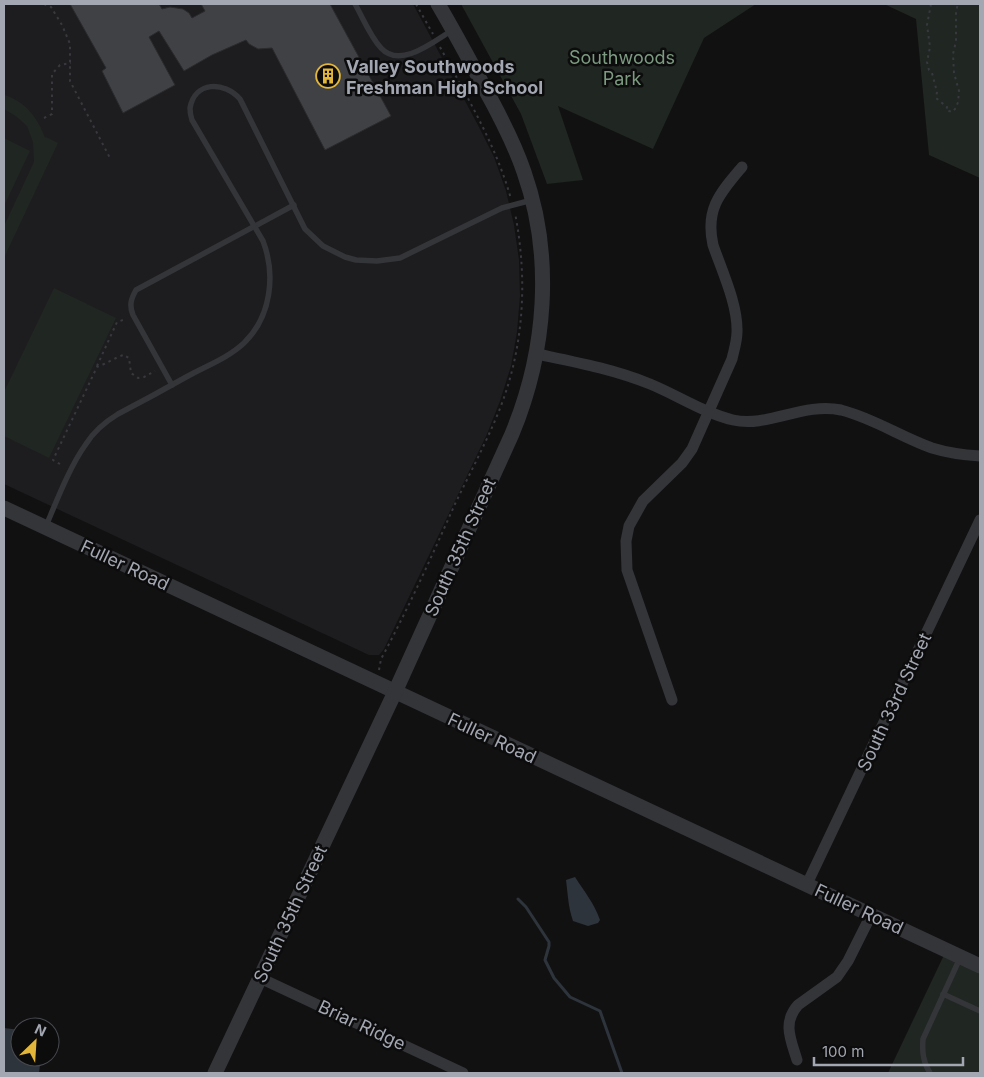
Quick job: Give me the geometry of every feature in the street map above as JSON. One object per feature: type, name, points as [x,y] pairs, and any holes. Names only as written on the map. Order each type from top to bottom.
[{"type":"street","name":"South 35th Street","points":[[215,1073],[395,692],[515,426],[523,404],[536,354],[540,333],[542,274],[538,230],[524,171],[512,142],[438,4]]},
{"type":"street","points":[[672,700],[627,570],[626,541],[629,526],[643,501],[682,463],[692,449],[732,359],[737,333],[734,308],[713,245],[710,221],[718,197],[742,167]]},
{"type":"street","points":[[536,354],[591,364],[620,372],[735,420],[747,421],[767,418],[805,409],[839,410],[854,414],[932,448],[951,453],[980,456]]},
{"type":"street","name":"Fuller Road","points":[[4,508],[980,966]]},
{"type":"street","name":"South 33rd Street","points":[[807,884],[980,520]]},
{"type":"street","points":[[797,1060],[789,1034],[789,1018],[794,1010],[837,977],[848,961],[871,915]]},
{"type":"street","name":"Briar Ridge","points":[[260,978],[463,1073]]},
{"type":"lane","points":[[355,4],[379,46],[390,54],[397,56],[411,54],[453,30]]},
{"type":"lane","points":[[46,528],[77,460],[86,443],[95,432],[118,414],[232,353],[252,334],[260,320],[270,293],[271,268],[269,257],[255,226],[192,120],[190,108],[195,97],[203,89],[213,86],[224,87],[233,91],[240,99],[306,229],[323,246],[352,259],[377,262],[400,258],[489,214],[513,204],[532,200]]},
{"type":"lane","points":[[172,385],[133,314],[130,306],[131,298],[136,290],[294,205]]},
{"type":"lane","points":[[930,1073],[924,1062],[922,1052],[923,1039],[961,957]]},
{"type":"lane","points":[[943,994],[980,1011]]},
{"type":"path","points":[[44,4],[51,7],[62,25],[70,44],[70,82],[111,160]]},
{"type":"path","points":[[379,670],[382,659],[491,430],[505,394],[516,349],[522,313],[523,288],[520,247],[513,204],[506,182],[490,142],[416,4]]},
{"type":"path","points":[[931,4],[927,25],[930,47],[927,62],[928,70],[932,73],[937,92],[936,98],[947,107],[946,110],[952,112],[956,108],[959,91],[954,73],[953,54],[956,41],[956,11],[958,4]]},
{"type":"path","points":[[44,118],[52,114],[52,74],[60,66],[71,63]]},
{"type":"path","points":[[60,464],[53,460],[118,322],[126,319]]},
{"type":"path","points":[[97,367],[124,355],[129,358],[131,373],[138,378],[155,371]]},
{"type":"shaded area","points":[[4,4],[413,4],[494,157],[506,191],[514,225],[519,260],[520,296],[517,332],[511,366],[500,401],[487,434],[384,649],[379,655],[369,655],[4,484]]},
{"type":"shaded area","points":[[575,877],[595,908],[600,920],[598,923],[588,926],[573,921],[566,880]]},
{"type":"shaded area","points":[[4,1028],[10,1029],[10,1067],[40,1067],[39,1073],[4,1073]]},
{"type":"green space","name":"Southwoods Park","points":[[461,4],[756,4],[704,38],[653,149],[558,106],[583,180],[547,184],[521,114]]},
{"type":"green space","points":[[884,4],[980,4],[980,178],[929,155],[916,19]]},
{"type":"green space","points":[[4,95],[18,101],[30,111],[39,124],[45,138],[58,143],[4,258],[4,226],[34,162],[33,142],[27,126],[4,109]]},
{"type":"green space","points":[[4,138],[30,151],[4,206]]},
{"type":"green space","points":[[54,288],[116,318],[49,458],[4,436],[4,392]]},
{"type":"green space","points":[[944,955],[980,972],[980,1073],[888,1073]]},
{"type":"building","name":"Valley Southwoods Freshman High School","points":[[70,4],[159,4],[162,9],[170,7],[183,9],[192,18],[205,11],[201,4],[330,4],[391,116],[325,150],[272,48],[258,49],[246,40],[212,55],[184,71],[159,31],[149,37],[175,85],[123,113],[102,71],[106,68]]},
{"type":"waterway","points":[[518,899],[526,907],[549,942],[545,960],[554,978],[570,997],[600,1011],[622,1073]]},
{"type":"place","name":"Valley Southwoods Freshman High School","points":[[328,76]]}]
